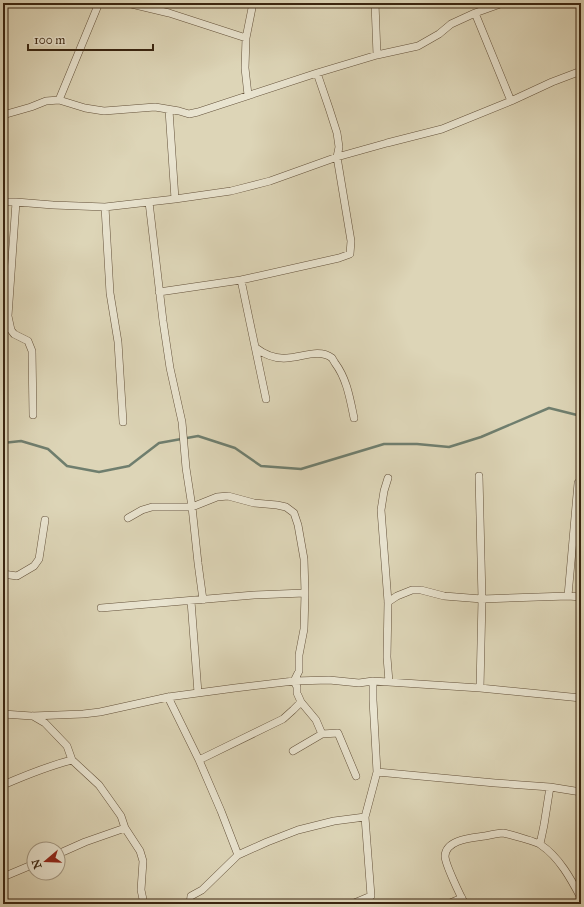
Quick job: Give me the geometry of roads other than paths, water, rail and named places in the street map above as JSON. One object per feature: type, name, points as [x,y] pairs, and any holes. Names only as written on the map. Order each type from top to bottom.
[{"type":"street","points":[[59,100],[98,3]]},
{"type":"street","points":[[127,3],[168,13],[246,38]]},
{"type":"street","points":[[248,95],[245,68],[246,38],[252,3]]},
{"type":"street","points":[[374,3],[378,55]]},
{"type":"street","points":[[3,115],[31,107],[46,100],[59,100],[85,108],[104,111],[155,107],[189,114],[198,112],[317,73],[378,55],[418,46],[439,34],[451,24],[475,13],[503,3]]},
{"type":"street","points":[[475,13],[511,101]]},
{"type":"street","points":[[3,202],[105,207],[231,191],[270,181],[387,143],[442,129],[511,101],[552,82],[581,72]]},
{"type":"street","points":[[159,292],[241,280],[339,258],[350,254],[351,241],[337,158],[339,147],[337,133],[317,73]]},
{"type":"street","points":[[169,110],[175,199]]},
{"type":"street","points":[[16,202],[8,316],[11,330],[14,334],[28,341],[32,351],[33,415]]},
{"type":"street","points":[[149,202],[159,292],[170,368],[182,422],[186,468],[203,600]]},
{"type":"street","points":[[105,207],[110,293],[118,342],[123,422]]},
{"type":"street","points":[[241,280],[266,399]]},
{"type":"street","points":[[256,348],[265,355],[275,358],[322,354],[332,358],[340,369],[345,381],[354,418]]},
{"type":"street","points":[[479,476],[482,599],[480,688]]},
{"type":"street","points":[[388,478],[381,510],[388,602],[387,657],[389,682]]},
{"type":"street","points":[[568,596],[578,483]]},
{"type":"street","points":[[128,518],[142,510],[152,507],[192,507],[217,497],[228,496],[254,502],[277,505],[291,510],[296,518],[303,548],[305,593],[304,629],[299,655],[299,671],[294,681]]},
{"type":"street","points":[[3,574],[17,576],[30,568],[39,559],[45,520]]},
{"type":"street","points":[[388,602],[397,596],[412,590],[421,590],[444,596],[482,599],[568,596],[581,597]]},
{"type":"street","points":[[101,608],[254,595],[305,593]]},
{"type":"street","points":[[191,601],[198,693]]},
{"type":"street","points":[[3,714],[32,716],[82,714],[100,712],[168,697],[294,681],[329,680],[359,682],[373,681],[480,688],[581,698]]},
{"type":"street","points":[[294,681],[301,702],[316,720],[322,734]]},
{"type":"street","points":[[373,681],[377,772],[365,817],[371,896],[374,904]]},
{"type":"street","points":[[168,697],[199,760],[238,855]]},
{"type":"street","points":[[199,760],[283,718],[301,702]]},
{"type":"street","points":[[32,716],[45,723],[67,746],[72,760],[98,785],[121,816],[125,828],[142,856],[143,867],[141,890],[144,904]]},
{"type":"street","points":[[293,750],[322,734],[338,733],[356,776]]},
{"type":"street","points":[[3,785],[51,766],[72,760]]},
{"type":"street","points":[[377,772],[550,787],[581,792]]},
{"type":"street","points":[[540,844],[550,787]]},
{"type":"street","points":[[190,904],[191,896],[202,890],[238,855],[298,830],[334,821],[365,817]]},
{"type":"street","points":[[66,850],[125,828]]},
{"type":"street","points":[[448,904],[464,901],[447,864],[445,857],[447,850],[452,845],[463,839],[504,833],[540,844],[554,855],[566,871],[580,895]]},
{"type":"street","points":[[3,877],[26,867]]},
{"type":"street","points":[[352,904],[371,896]]},
{"type":"waterway","points":[[3,443],[21,441],[48,449],[67,466],[99,472],[129,466],[159,443],[198,436],[235,448],[261,466],[301,469],[384,444],[417,444],[449,447],[481,437],[549,408],[581,416]]}]
